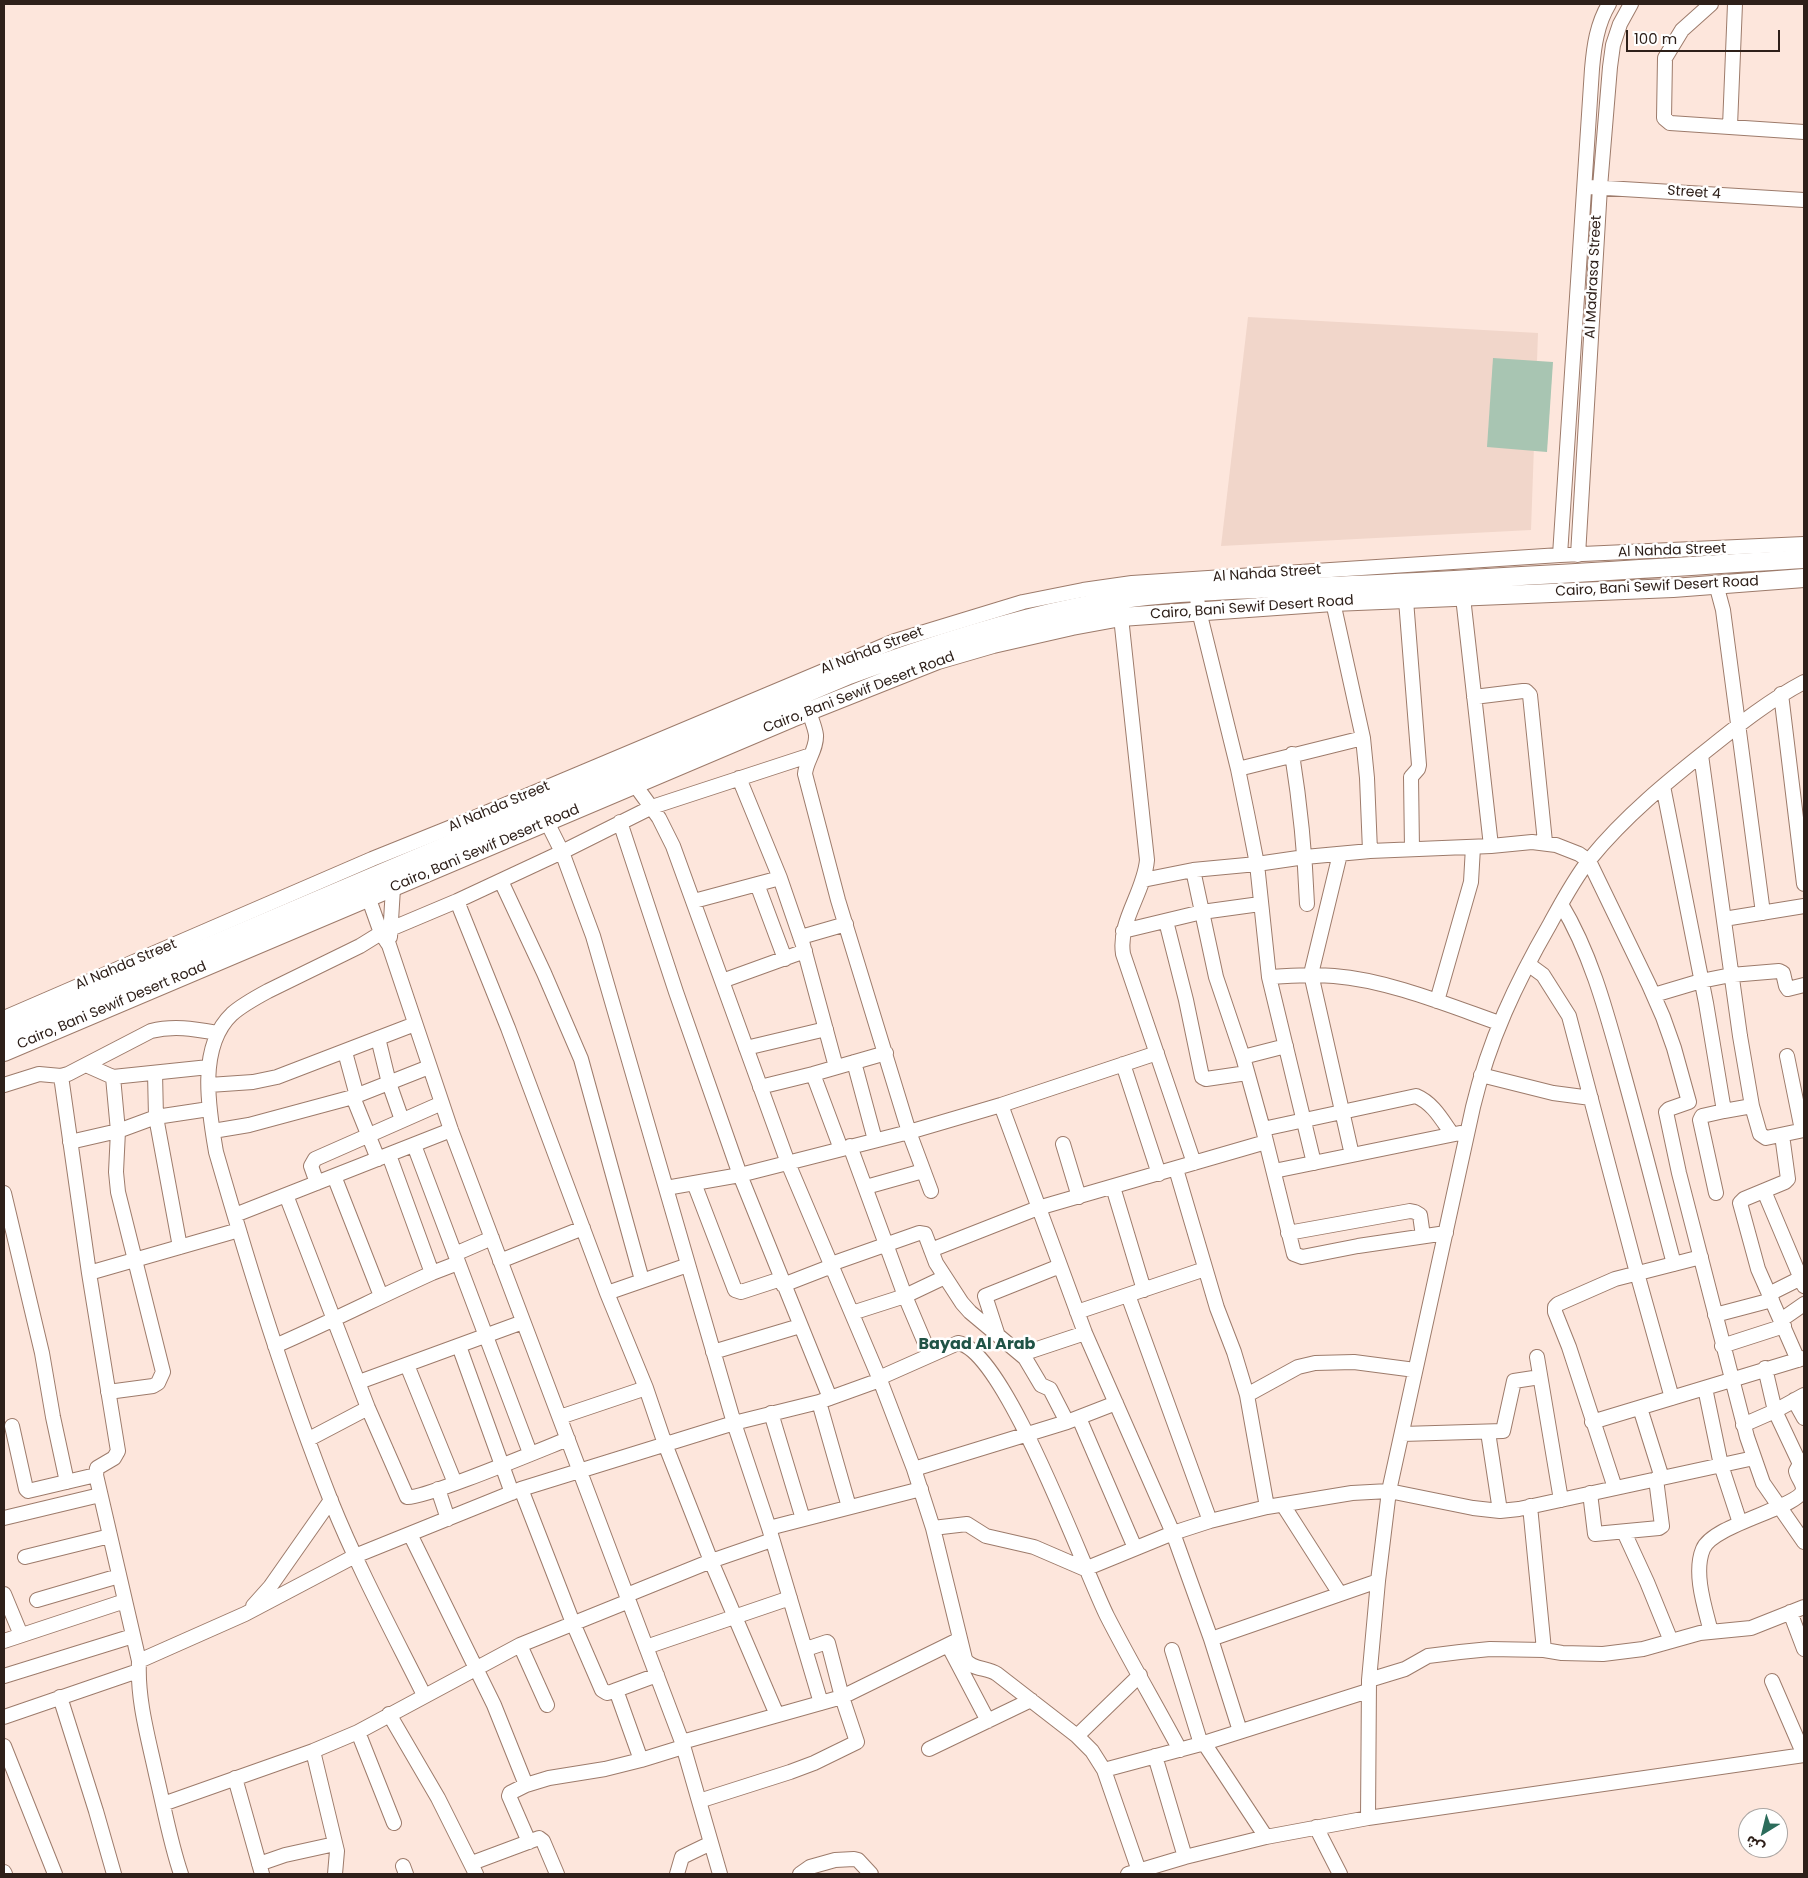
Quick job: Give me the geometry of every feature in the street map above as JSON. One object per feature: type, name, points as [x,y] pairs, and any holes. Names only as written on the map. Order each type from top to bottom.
[{"type":"main road","name":"Cairo, Bani Sewif Desert Road","points":[[4,1052],[366,890],[387,871],[803,694],[897,657],[1017,620],[1171,588],[1197,585],[1672,559],[1804,559]]},
{"type":"main road","points":[[1672,559],[1673,588]]},
{"type":"main road","name":"Cairo, Bani Sewif Desert Road","points":[[4,1032],[366,890],[393,888],[809,711],[938,660],[993,644],[1121,617],[1333,602],[1673,588],[1804,578]]},
{"type":"street","name":"Al Madrasa Street","points":[[1560,555],[1594,48],[1599,27],[1609,4]]},
{"type":"street","name":"Al Madrasa Street","points":[[1578,554],[1600,187],[1610,66],[1613,45],[1620,24],[1631,4]]},
{"type":"street","points":[[1711,4],[1682,30],[1666,58],[1664,118],[1670,123],[1804,132]]},
{"type":"street","points":[[1730,126],[1735,4]]},
{"type":"street","name":"Street 4","points":[[1584,186],[1804,200]]},
{"type":"street","name":"Al Nahda Street","points":[[1352,577],[1560,555],[1578,554],[1672,559],[1804,544]]},
{"type":"street","name":"Al Nahda Street","points":[[4,1018],[372,859],[895,641],[1023,602],[1122,584],[1171,588]]},
{"type":"street","points":[[1716,584],[1723,610],[1763,913]]},
{"type":"street","points":[[1197,585],[1199,611],[1238,768],[1257,864],[1269,977],[1314,1163]]},
{"type":"street","points":[[1463,597],[1491,846]]},
{"type":"street","points":[[1406,600],[1419,765],[1412,777],[1412,849]]},
{"type":"street","points":[[1333,602],[1363,738],[1367,778],[1370,851]]},
{"type":"street","points":[[1121,617],[1147,860],[1143,880],[1124,931],[1123,954],[1194,1163]]},
{"type":"street","points":[[1368,1818],[1369,1686],[1378,1580],[1389,1491],[1481,1075],[1499,1023],[1528,964],[1561,904],[1589,861],[1635,810],[1663,786],[1738,725],[1781,694],[1804,682]]},
{"type":"street","points":[[1474,697],[1523,691],[1526,691],[1530,696],[1545,842]]},
{"type":"street","points":[[1781,694],[1801,837],[1804,884]]},
{"type":"street","points":[[809,711],[816,736],[805,774],[846,924],[909,1132],[931,1191]]},
{"type":"street","points":[[1238,768],[1363,738]]},
{"type":"street","points":[[1292,754],[1300,798],[1305,857],[1306,904]]},
{"type":"street","points":[[424,1695],[355,1556],[331,1500],[275,1346],[216,1152],[209,1108],[208,1085],[209,1067],[218,1033],[231,1015],[254,999],[360,946],[387,936],[562,852],[620,822],[652,807],[810,755]]},
{"type":"street","points":[[1701,755],[1731,975],[1752,1106],[1762,1137],[1766,1138],[1803,1130],[1787,1056]]},
{"type":"street","points":[[739,778],[780,878],[803,944],[836,1067]]},
{"type":"street","points":[[635,785],[667,831],[788,1163],[880,1379],[914,1469],[933,1528],[954,1608],[954,1642],[988,1721]]},
{"type":"street","points":[[1663,786],[1724,1111]]},
{"type":"street","points":[[547,822],[562,852],[593,936],[734,1423],[806,1649],[821,1703]]},
{"type":"street","points":[[620,822],[676,992],[740,1174],[800,1326],[825,1400],[848,1508]]},
{"type":"street","points":[[1143,880],[1193,870],[1305,857],[1370,851],[1545,842],[1568,850],[1589,861],[1654,995],[1674,1048],[1689,1101],[1666,1112],[1679,1174],[1722,1346],[1743,1425],[1754,1458],[1769,1493],[1781,1506],[1803,1538]]},
{"type":"street","points":[[1437,1001],[1470,887],[1472,847]]},
{"type":"street","points":[[1340,854],[1311,974],[1352,1155]]},
{"type":"street","points":[[1193,870],[1216,976],[1243,1057],[1265,1136],[1292,1250],[1302,1257],[1358,1246],[1446,1233]]},
{"type":"street","points":[[387,871],[393,888],[387,936]]},
{"type":"street","points":[[694,901],[780,878]]},
{"type":"street","points":[[501,881],[541,964],[581,1059],[642,1280]]},
{"type":"street","points":[[757,884],[785,959]]},
{"type":"street","points":[[366,890],[387,936],[451,1130],[682,1744],[720,1874]]},
{"type":"street","points":[[457,902],[511,1037],[607,1293],[646,1388],[665,1444],[711,1561],[777,1715]]},
{"type":"street","points":[[1124,931],[1202,912],[1260,904]]},
{"type":"street","points":[[1561,904],[1573,924],[1598,989],[1631,1099],[1674,1264]]},
{"type":"street","points":[[1724,919],[1804,906]]},
{"type":"street","points":[[1166,921],[1186,1000],[1202,1077],[1206,1079],[1247,1073]]},
{"type":"street","points":[[722,981],[785,959],[803,944],[846,924]]},
{"type":"street","points":[[1528,964],[1543,975],[1569,1016],[1672,1398]]},
{"type":"street","points":[[1654,995],[1731,975],[1779,972],[1783,973],[1788,988],[1804,985]]},
{"type":"street","points":[[1269,977],[1311,974],[1356,979],[1437,1001],[1499,1023]]},
{"type":"street","points":[[208,1085],[254,1082],[277,1077],[415,1024]]},
{"type":"street","points":[[4,1085],[40,1074],[61,1076],[151,1031],[166,1027],[218,1033]]},
{"type":"street","points":[[746,1048],[826,1029]]},
{"type":"street","points":[[378,1038],[389,1083],[402,1120]]},
{"type":"street","points":[[1243,1057],[1286,1046]]},
{"type":"street","points":[[345,1052],[355,1096],[368,1135],[383,1157],[432,1273]]},
{"type":"street","points":[[760,1087],[814,1074],[886,1053]]},
{"type":"street","points":[[666,1188],[788,1163],[909,1132],[1001,1105],[1157,1053]]},
{"type":"street","points":[[854,1062],[876,1140]]},
{"type":"street","points":[[1123,1064],[1159,1174]]},
{"type":"street","points":[[86,1065],[113,1077],[209,1067]]},
{"type":"street","points":[[213,1131],[248,1125],[355,1096],[429,1067]]},
{"type":"street","points":[[155,1073],[156,1117],[180,1247]]},
{"type":"street","points":[[814,1074],[846,1148],[866,1187],[905,1296],[930,1355]]},
{"type":"street","points":[[1481,1075],[1553,1093],[1591,1098]]},
{"type":"street","points":[[61,1076],[88,1273],[118,1451],[114,1458],[97,1468],[96,1475],[133,1636],[139,1666],[139,1690],[163,1804],[181,1874]]},
{"type":"street","points":[[108,1392],[152,1386],[158,1383],[163,1372],[118,1192],[116,1172],[118,1131],[113,1077]]},
{"type":"street","points":[[931,1250],[1038,1208],[1194,1163],[1304,1119],[1416,1096],[1424,1099],[1430,1105],[1452,1134]]},
{"type":"street","points":[[317,1183],[312,1166],[315,1159],[442,1103]]},
{"type":"street","points":[[1001,1105],[1085,1333],[1173,1533],[1211,1640],[1240,1731]]},
{"type":"street","points":[[1716,1193],[1700,1118],[1752,1106]]},
{"type":"street","points":[[70,1142],[118,1131],[156,1117],[209,1108]]},
{"type":"street","points":[[235,1215],[451,1130]]},
{"type":"street","points":[[1274,1171],[1468,1131]]},
{"type":"street","points":[[1592,1422],[1765,1368],[1802,1359],[1782,1323],[1758,1269],[1740,1203],[1744,1199],[1788,1179],[1782,1135]]},
{"type":"street","points":[[1063,1144],[1079,1197]]},
{"type":"street","points":[[414,1145],[530,1454]]},
{"type":"street","points":[[1176,1169],[1217,1308],[1234,1352],[1247,1395],[1267,1508]]},
{"type":"street","points":[[866,1187],[923,1171]]},
{"type":"street","points":[[334,1176],[381,1296]]},
{"type":"street","points":[[694,1183],[735,1290],[741,1292],[782,1282],[886,1244],[922,1233],[926,1236],[945,1277],[967,1308],[1022,1354],[1041,1384],[1050,1389],[1073,1420],[1135,1548]]},
{"type":"street","points":[[1113,1187],[1144,1290]]},
{"type":"street","points":[[1715,1315],[1770,1297],[1803,1282],[1764,1191]]},
{"type":"street","points":[[4,1193],[42,1353],[67,1482]]},
{"type":"street","points":[[286,1195],[368,1408],[404,1494],[410,1498],[438,1489],[568,1439]]},
{"type":"street","points":[[1288,1233],[1410,1211],[1420,1215],[1423,1236]]},
{"type":"street","points":[[500,1261],[583,1228]]},
{"type":"street","points":[[88,1273],[239,1230]]},
{"type":"street","points":[[275,1346],[334,1321],[381,1296],[432,1273],[492,1238]]},
{"type":"street","points":[[1615,1488],[1555,1307],[1615,1279],[1700,1257]]},
{"type":"street","points":[[607,1293],[688,1265]]},
{"type":"street","points":[[998,1334],[985,1296],[1060,1266]]},
{"type":"street","points":[[1077,1312],[1205,1269]]},
{"type":"street","points":[[852,1313],[905,1296],[945,1277]]},
{"type":"street","points":[[1128,1295],[1210,1521]]},
{"type":"street","points":[[1722,1346],[1782,1323],[1804,1304]]},
{"type":"street","points":[[359,1382],[523,1322]]},
{"type":"street","points":[[713,1352],[800,1326]]},
{"type":"street","points":[[1022,1354],[1085,1333]]},
{"type":"street","points":[[4,1717],[139,1666],[245,1614],[355,1556],[516,1491],[734,1423],[825,1400],[880,1379],[958,1343],[976,1354],[1010,1400],[1027,1434],[1107,1616],[1180,1750]]},
{"type":"street","points":[[459,1346],[501,1464],[516,1491],[602,1690],[607,1693],[657,1675]]},
{"type":"street","points":[[1536,1357],[1562,1500]]},
{"type":"street","points":[[1247,1395],[1298,1367],[1316,1363],[1354,1362],[1415,1370]]},
{"type":"street","points":[[407,1365],[455,1483]]},
{"type":"street","points":[[1711,1632],[1700,1585],[1704,1546],[1708,1541],[1740,1523],[1781,1506],[1802,1493],[1803,1487],[1796,1474],[1802,1462],[1775,1411],[1765,1368]]},
{"type":"street","points":[[1402,1434],[1503,1431],[1514,1381],[1540,1377]]},
{"type":"street","points":[[560,1417],[646,1388]]},
{"type":"street","points":[[1705,1388],[1721,1465],[1740,1523]]},
{"type":"street","points":[[1743,1425],[1799,1398],[1804,1418]]},
{"type":"street","points":[[914,1469],[1073,1420],[1116,1403]]},
{"type":"street","points":[[309,1439],[368,1408]]},
{"type":"street","points":[[1590,1493],[1594,1533],[1597,1535],[1659,1528],[1662,1526],[1659,1478],[1640,1408]]},
{"type":"street","points":[[771,1414],[803,1519]]},
{"type":"street","points":[[12,1426],[28,1491],[96,1475]]},
{"type":"street","points":[[1488,1432],[1500,1511]]},
{"type":"street","points":[[933,1528],[967,1524],[986,1536],[1034,1547],[1085,1569],[1173,1533],[1210,1521],[1267,1508],[1352,1493],[1389,1491],[1474,1508],[1500,1511],[1562,1500],[1754,1458]]},
{"type":"street","points":[[438,1489],[448,1519]]},
{"type":"street","points":[[163,1804],[313,1751],[358,1732],[520,1645],[803,1519],[921,1489]]},
{"type":"street","points":[[4,1518],[100,1495]]},
{"type":"street","points":[[245,1614],[270,1587],[331,1500]]},
{"type":"street","points":[[1283,1505],[1340,1594]]},
{"type":"street","points":[[1530,1506],[1544,1650]]},
{"type":"street","points":[[1624,1532],[1671,1641]]},
{"type":"street","points":[[410,1534],[477,1668],[526,1785]]},
{"type":"street","points":[[26,1557],[110,1536]]},
{"type":"street","points":[[37,1600],[119,1576]]},
{"type":"street","points":[[1211,1640],[1378,1580]]},
{"type":"street","points":[[4,1594],[21,1635]]},
{"type":"street","points":[[646,1647],[790,1598]]},
{"type":"street","points":[[4,1641],[124,1601]]},
{"type":"street","points":[[1104,1770],[1180,1750],[1240,1731],[1369,1686],[1428,1656],[1490,1649],[1603,1654],[1643,1648],[1711,1632],[1751,1628],[1804,1607]]},
{"type":"street","points":[[1790,1612],[1804,1649]]},
{"type":"street","points":[[4,1676],[133,1636]]},
{"type":"street","points":[[529,1842],[508,1796],[510,1793],[526,1785],[548,1778],[584,1773],[641,1760],[682,1744],[842,1697],[954,1642]]},
{"type":"street","points":[[954,1642],[967,1663],[993,1670],[1077,1736],[1092,1751],[1104,1770],[1134,1873],[1185,1857],[1316,1827],[1804,1755],[1772,1681]]},
{"type":"street","points":[[698,1801],[790,1772],[855,1744],[857,1740],[842,1697],[828,1643],[806,1649]]},
{"type":"street","points":[[520,1645],[547,1705]]},
{"type":"street","points":[[1172,1650],[1202,1743],[1266,1837]]},
{"type":"street","points":[[1077,1736],[1140,1675]]},
{"type":"street","points":[[616,1690],[641,1760]]},
{"type":"street","points":[[60,1697],[114,1874]]},
{"type":"street","points":[[929,1749],[1030,1700]]},
{"type":"street","points":[[389,1714],[438,1798],[474,1869],[539,1838],[543,1841],[556,1874]]},
{"type":"street","points":[[358,1732],[394,1823]]},
{"type":"street","points":[[4,1746],[54,1874]]},
{"type":"street","points":[[313,1751],[335,1844],[337,1861],[335,1874]]},
{"type":"street","points":[[1155,1756],[1185,1857]]},
{"type":"street","points":[[235,1778],[260,1869],[294,1853],[335,1844]]},
{"type":"street","points":[[1316,1827],[1340,1874]]},
{"type":"street","points":[[677,1874],[682,1857],[710,1843]]},
{"type":"street","points":[[800,1874],[810,1866],[854,1858],[871,1874]]},
{"type":"shaded area","points":[[1248,317],[1538,333],[1531,530],[1221,546]]},
{"type":"green space","points":[[1493,358],[1553,362],[1547,452],[1487,447]]},
{"type":"district","name":"Bayad Al Arab","points":[[977,1345]]}]
